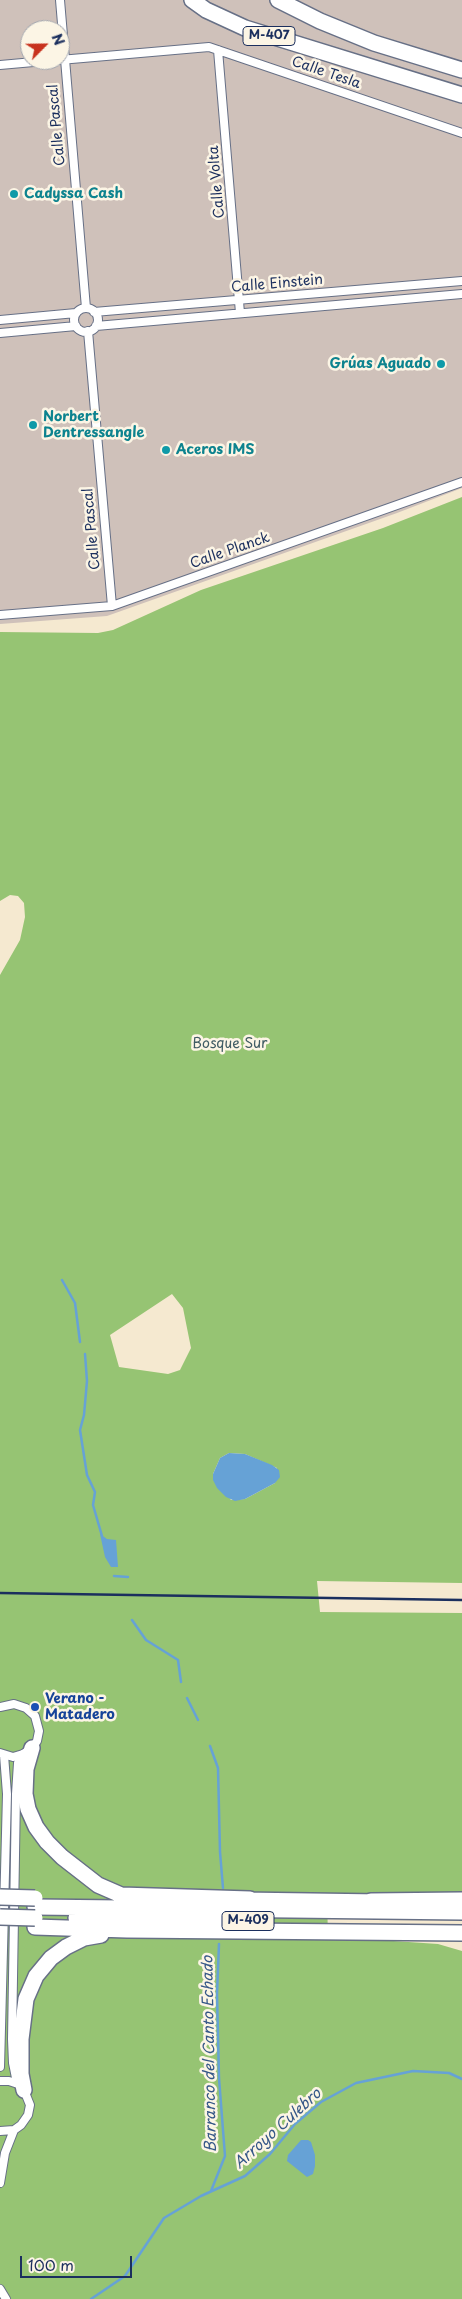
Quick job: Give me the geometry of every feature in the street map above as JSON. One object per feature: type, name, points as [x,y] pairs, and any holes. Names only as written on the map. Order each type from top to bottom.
[{"type":"highway","name":"M-407","points":[[192,0],[206,10],[244,28],[462,95]]},
{"type":"highway","name":"M-407","points":[[278,0],[310,16],[374,43],[462,70]]},
{"type":"highway","name":"M-407","points":[[286,0],[310,16]]},
{"type":"highway","name":"M-409","points":[[28,1751],[25,1794],[28,1809],[36,1826],[47,1842],[62,1857],[98,1885],[121,1894],[462,1905]]},
{"type":"highway","name":"M-409","points":[[0,1898],[35,1912],[462,1924]]},
{"type":"highway","name":"M-409","points":[[0,1917],[35,1912],[264,1900]]},
{"type":"highway","points":[[357,1901],[462,1900]]},
{"type":"highway","name":"M-409","points":[[0,1906],[127,1930],[398,1934],[462,1933]]},
{"type":"highway","name":"M-409","points":[[0,1926],[35,1912],[462,1912]]},
{"type":"highway","name":"M-409","points":[[21,2087],[21,2039],[26,1999],[36,1976],[51,1958],[66,1947],[84,1938],[127,1930]]},
{"type":"highway","points":[[398,1934],[462,1942]]},
{"type":"street","name":"Calle Pascal","points":[[60,0],[60,20]]},
{"type":"street","name":"Calle Tesla","points":[[70,59],[209,47],[462,133]]},
{"type":"street","name":"Calle Volta","points":[[218,50],[240,313]]},
{"type":"street","name":"Calle Tesla","points":[[0,65],[20,63]]},
{"type":"street","name":"Calle Pascal","points":[[61,70],[86,308]]},
{"type":"street","name":"Calle Einstein","points":[[94,312],[462,280]]},
{"type":"street","name":"Calle Einstein","points":[[96,326],[462,294]]},
{"type":"street","points":[[0,320],[76,313],[86,308],[94,312],[98,318],[96,326],[88,332],[81,331],[76,326],[74,320],[76,313]]},
{"type":"street","points":[[0,334],[76,326]]},
{"type":"street","name":"Calle Pascal","points":[[88,332],[112,606]]},
{"type":"street","name":"Calle Planck","points":[[0,615],[112,606],[462,482]]},
{"type":"street","points":[[0,1707],[14,1704],[26,1708],[35,1716],[39,1731],[28,1751],[18,1763],[16,1794],[12,2039],[14,2074],[30,2105],[28,2115],[21,2125],[14,2130],[0,2131]]},
{"type":"street","points":[[0,2067],[7,1804],[2,1754],[13,1757],[28,1751]]},
{"type":"street","points":[[0,2081],[9,2081],[21,2087]]},
{"type":"street","points":[[0,2183],[5,2153],[14,2130]]},
{"type":"street","points":[[0,2289],[6,2299]]},
{"type":"shaded area","points":[[0,0],[462,0],[462,488],[107,616],[0,624]]},
{"type":"green space","name":"Bosque Sur","points":[[462,497],[462,1583],[317,1581],[320,1612],[462,1613],[462,1896],[327,1894],[328,1940],[379,1940],[438,1944],[462,1951],[462,2299],[0,2299],[0,975],[20,940],[25,917],[24,903],[18,896],[10,895],[0,901],[0,632],[98,633],[113,630],[201,590],[383,528]],"holes":[[[172,1294],[183,1308],[191,1348],[180,1370],[168,1374],[119,1367],[110,1335]],[[229,1453],[245,1454],[277,1468],[275,1483],[245,1499],[231,1500],[213,1474],[220,1458]]]},
{"type":"water","points":[[229,1453],[245,1454],[272,1465],[279,1470],[280,1477],[275,1483],[245,1499],[235,1501],[226,1497],[217,1488],[213,1480],[213,1474],[220,1458]]},
{"type":"water","points":[[100,1534],[107,1539],[116,1540],[118,1567],[111,1567],[105,1557]]},
{"type":"water","points":[[301,2140],[311,2142],[315,2155],[313,2174],[307,2177],[287,2161],[288,2155]]},
{"type":"waterway","name":"Barranco del Canto Echado","points":[[62,1280],[75,1303],[80,1342]]},
{"type":"waterway","name":"Barranco del Canto Echado","points":[[85,1354],[87,1381],[84,1415],[80,1430],[87,1475],[95,1492],[93,1505],[102,1536]]},
{"type":"waterway","name":"Barranco del Canto Echado","points":[[114,1576],[128,1577]]},
{"type":"waterway","name":"Barranco del Canto Echado","points":[[132,1620],[146,1640],[178,1660],[181,1682]]},
{"type":"waterway","name":"Barranco del Canto Echado","points":[[187,1698],[198,1720]]},
{"type":"waterway","name":"Barranco del Canto Echado","points":[[210,1746],[218,1768],[223,1888]]},
{"type":"waterway","name":"Barranco del Canto Echado","points":[[211,2191],[225,2156],[219,2078],[217,1994],[219,1944]]},
{"type":"waterway","name":"Arroyo Culebro","points":[[91,2299],[125,2276],[164,2218],[201,2196],[245,2176],[270,2154],[295,2124],[321,2102],[356,2083],[413,2071],[449,2073],[462,2079]]},
{"type":"railway","points":[[0,1593],[462,1600]]},
{"type":"place","name":"Cadyssa Cash","points":[[14,194]]},
{"type":"place","name":"Grúas Aguado","points":[[441,364]]},
{"type":"place","name":"Norbert Dentressangle","points":[[33,425]]},
{"type":"place","name":"Aceros IMS","points":[[166,450]]},
{"type":"place","name":"Verano - Matadero","points":[[35,1707]]}]
